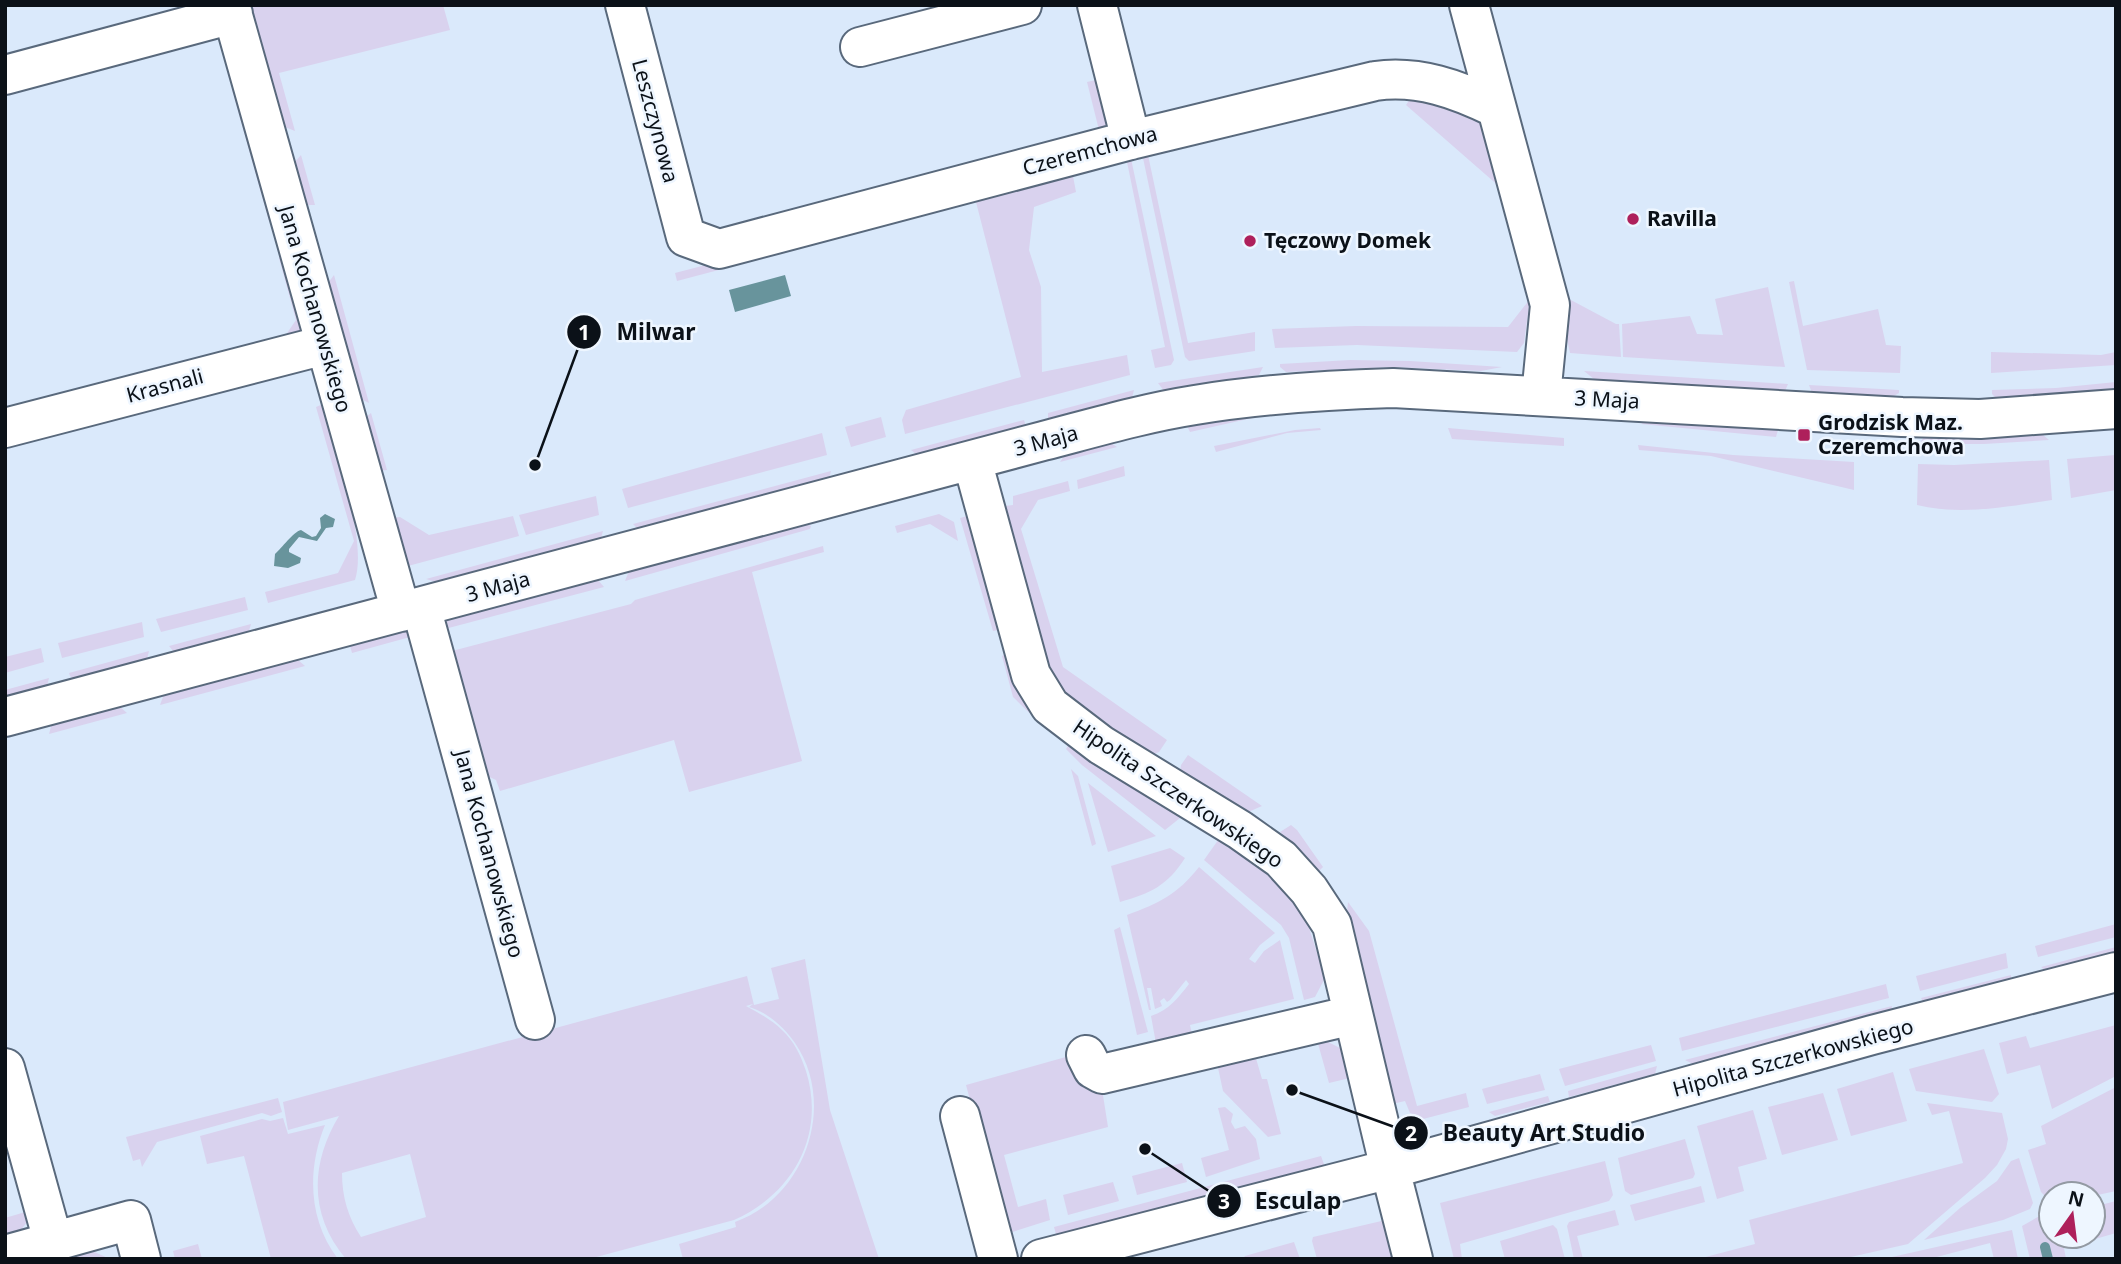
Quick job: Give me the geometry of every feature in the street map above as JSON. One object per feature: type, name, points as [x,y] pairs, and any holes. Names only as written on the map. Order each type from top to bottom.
[{"type":"street","name":"Leszczynowa","points":[[625,5],[685,237]]},
{"type":"street","points":[[860,47],[1022,5]]},
{"type":"street","points":[[1097,5],[1131,140]]},
{"type":"street","points":[[1469,5],[1550,305],[1541,396]]},
{"type":"street","points":[[5,75],[231,10]]},
{"type":"street","name":"Jana Kochanowskiego","points":[[231,10],[325,345],[411,610],[535,1020]]},
{"type":"street","name":"Czeremchowa","points":[[685,237],[719,249],[1131,140],[1375,81],[1394,78],[1439,84],[1496,108]]},
{"type":"street","name":"Krasnali","points":[[5,428],[325,345]]},
{"type":"street","name":"3 Maja","points":[[5,717],[1131,418],[1194,405],[1274,395],[1393,388],[1954,418],[1992,418],[2116,409]]},
{"type":"street","name":"Hipolita Szczerkowskiego","points":[[972,460],[1031,675],[1050,706],[1101,745],[1240,830],[1281,859],[1310,890],[1332,925],[1390,1169]]},
{"type":"street","name":"Hipolita Szczerkowskiego","points":[[1041,1259],[1390,1169],[1872,1035],[2116,972]]},
{"type":"street","points":[[1086,1055],[1093,1069],[1102,1074],[1353,1015]]},
{"type":"street","points":[[5,1068],[49,1224]]},
{"type":"street","points":[[960,1116],[998,1259]]},
{"type":"street","points":[[1390,1169],[1413,1259]]},
{"type":"street","points":[[5,1255],[49,1224],[131,1220],[141,1259]]},
{"type":"shaded area","points":[[251,5],[443,5],[450,30],[279,73],[295,131],[285,127]]},
{"type":"shaded area","points":[[1105,78],[1109,127],[1099,130],[1087,82]]},
{"type":"shaded area","points":[[236,88],[272,221],[269,221],[232,89]]},
{"type":"shaded area","points":[[1413,95],[1465,111],[1480,124],[1490,145],[1501,188],[1406,105]]},
{"type":"shaded area","points":[[1145,151],[1188,343],[1255,332],[1255,351],[1189,361],[1185,357],[1143,158]]},
{"type":"shaded area","points":[[1130,154],[1174,360],[1171,365],[1155,368],[1151,350],[1165,347],[1127,162],[1073,176],[1076,192],[1034,207],[1029,250],[1041,287],[1042,372],[1127,355],[1130,375],[905,434],[902,420],[906,410],[1021,377],[976,202],[677,281],[675,273]]},
{"type":"shaded area","points":[[301,155],[315,205],[305,205],[294,163]]},
{"type":"shaded area","points":[[283,257],[303,335],[281,342],[296,320],[279,258]]},
{"type":"shaded area","points":[[334,275],[369,403],[359,398],[328,283]]},
{"type":"shaded area","points":[[785,275],[791,296],[735,312],[729,290]]},
{"type":"shaded area","points":[[1794,281],[1803,326],[1878,309],[1886,345],[1901,346],[1900,373],[1807,370],[1789,282]]},
{"type":"shaded area","points":[[1768,287],[1785,367],[1623,357],[1622,324],[1690,316],[1697,334],[1723,335],[1715,299]]},
{"type":"shaded area","points":[[1530,299],[1524,343],[1517,352],[1357,345],[1275,348],[1272,329],[1356,326],[1508,327]]},
{"type":"shaded area","points":[[1569,299],[1619,324],[1621,357],[1570,353],[1567,339]]},
{"type":"shaded area","points":[[1991,352],[2101,355],[2116,352],[2116,365],[1991,373]]},
{"type":"shaded area","points":[[1350,360],[1502,367],[1481,371],[1392,367],[1286,372],[1280,367],[1280,364]]},
{"type":"shaded area","points":[[1263,367],[1259,375],[1164,391],[1158,383]]},
{"type":"shaded area","points":[[1584,371],[1788,384],[1785,391],[1594,379]]},
{"type":"shaded area","points":[[2116,382],[2116,388],[2056,395],[1995,397],[1992,394],[1992,390],[2056,388]]},
{"type":"shaded area","points":[[1809,385],[1899,390],[1899,393],[1892,397],[1812,393]]},
{"type":"shaded area","points":[[1134,390],[1132,398],[1048,419],[1048,413]]},
{"type":"shaded area","points":[[323,404],[353,518],[358,563],[355,580],[268,603],[265,592],[338,573],[354,541],[316,407]]},
{"type":"shaded area","points":[[1296,408],[1190,432],[1188,428],[1191,424]]},
{"type":"shaded area","points":[[371,413],[387,470],[379,471],[365,418]]},
{"type":"shaded area","points":[[881,417],[886,437],[851,447],[845,427]]},
{"type":"shaded area","points":[[1024,420],[1026,426],[916,454],[911,450]]},
{"type":"shaded area","points":[[1646,421],[1778,430],[1776,437],[1641,424]]},
{"type":"shaded area","points":[[1448,428],[1564,438],[1564,446],[1452,439]]},
{"type":"shaded area","points":[[1295,430],[1321,430],[1287,433],[1216,452],[1214,446]]},
{"type":"shaded area","points":[[822,433],[827,455],[628,508],[622,489]]},
{"type":"shaded area","points":[[2042,434],[2049,440],[1919,444],[1924,437]]},
{"type":"shaded area","points":[[1111,443],[1117,447],[1060,462],[1064,456]]},
{"type":"shaded area","points":[[1638,445],[1733,455],[1854,462],[1854,490],[1711,456],[1639,450]]},
{"type":"shaded area","points":[[2115,455],[2116,490],[2071,498],[2067,459]]},
{"type":"shaded area","points":[[2049,460],[2052,500],[1968,510],[1917,505],[1918,464]]},
{"type":"shaded area","points":[[1124,466],[1125,476],[1078,489],[1077,480]]},
{"type":"shaded area","points":[[831,471],[829,479],[638,529],[633,524]]},
{"type":"shaded area","points":[[1068,481],[1070,491],[1038,500],[1021,529],[1063,667],[1167,740],[1159,752],[1152,755],[1078,710],[1053,684],[1006,518],[1005,506],[1013,505],[1013,496]]},
{"type":"shaded area","points":[[596,496],[599,515],[526,535],[519,515]]},
{"type":"shaded area","points":[[325,514],[335,519],[333,527],[326,528],[317,541],[299,537],[289,549],[289,552],[301,558],[300,563],[288,568],[274,566],[275,554],[298,531],[316,536],[321,528],[320,518]]},
{"type":"shaded area","points":[[939,514],[954,522],[958,541],[930,524],[897,533],[895,526]]},
{"type":"shaded area","points":[[971,515],[999,630],[993,631],[960,518]]},
{"type":"shaded area","points":[[513,516],[519,536],[408,566],[391,518],[400,517],[429,535]]},
{"type":"shaded area","points":[[807,524],[811,526],[810,529],[625,581],[629,571]]},
{"type":"shaded area","points":[[603,531],[601,538],[451,579],[436,582],[426,579]]},
{"type":"shaded area","points":[[823,546],[824,552],[752,572],[802,761],[689,792],[674,740],[500,791],[496,780],[485,775],[452,651],[631,604],[635,600]]},
{"type":"shaded area","points":[[598,580],[604,587],[441,630],[448,619]]},
{"type":"shaded area","points":[[245,597],[248,610],[161,632],[156,619]]},
{"type":"shaded area","points":[[142,622],[144,637],[62,658],[58,643]]},
{"type":"shaded area","points":[[251,624],[249,631],[174,652],[169,646]]},
{"type":"shaded area","points":[[408,631],[410,637],[352,653],[350,646]]},
{"type":"shaded area","points":[[41,648],[44,662],[5,673],[5,657]]},
{"type":"shaded area","points":[[149,651],[147,659],[74,679],[69,673]]},
{"type":"shaded area","points":[[1007,653],[1049,726],[1047,730],[1013,697],[1002,656]]},
{"type":"shaded area","points":[[297,659],[305,666],[160,705],[164,694]]},
{"type":"shaded area","points":[[49,678],[47,686],[5,697],[5,690]]},
{"type":"shaded area","points":[[119,706],[127,713],[49,734],[52,723]]},
{"type":"shaded area","points":[[1071,741],[1185,814],[1165,830],[1082,765],[1066,749]]},
{"type":"shaded area","points":[[1188,755],[1262,806],[1246,813],[1180,772]]},
{"type":"shaded area","points":[[1071,769],[1078,776],[1096,844],[1092,846]]},
{"type":"shaded area","points":[[1088,783],[1156,836],[1108,852]]},
{"type":"shaded area","points":[[1291,825],[1323,867],[1318,872],[1280,832]]},
{"type":"shaded area","points":[[1221,836],[1259,861],[1305,915],[1325,978],[1315,997],[1304,1000],[1289,938],[1281,925],[1204,860]]},
{"type":"shaded area","points":[[1170,848],[1185,858],[1172,875],[1149,892],[1120,902],[1111,866]]},
{"type":"shaded area","points":[[1199,867],[1275,933],[1260,945],[1249,959],[1255,963],[1264,951],[1280,940],[1294,999],[1190,1025],[1193,1039],[1157,1049],[1151,1016],[1168,1007],[1189,984],[1186,980],[1170,1000],[1167,1002],[1164,998],[1160,1001],[1162,1006],[1155,1009],[1151,988],[1147,988],[1149,1010],[1127,915],[1167,897],[1183,885]]},
{"type":"shaded area","points":[[1348,902],[1369,931],[1417,1106],[1466,1093],[1469,1107],[1423,1119],[1410,1113],[1405,1101],[1388,1105],[1345,934]]},
{"type":"shaded area","points":[[2116,924],[2116,937],[2038,957],[2035,946]]},
{"type":"shaded area","points":[[1120,927],[1148,1032],[1137,1035],[1114,930]]},
{"type":"shaded area","points":[[2116,947],[2116,954],[2047,972],[2041,967]]},
{"type":"shaded area","points":[[2006,953],[2008,968],[1920,991],[1916,976]]},
{"type":"shaded area","points":[[805,959],[830,1110],[879,1259],[683,1259],[679,1244],[736,1227],[735,1222],[760,1210],[780,1192],[796,1170],[807,1146],[813,1120],[813,1093],[807,1067],[786,1031],[769,1016],[749,1007],[753,1004],[746,1006],[778,1026],[790,1039],[806,1071],[811,1095],[808,1139],[800,1160],[773,1195],[755,1209],[734,1220],[589,1259],[346,1259],[334,1242],[325,1225],[318,1189],[323,1152],[339,1116],[288,1130],[283,1102],[747,976],[754,1005],[779,999],[771,968]],"holes":[[[410,1154],[426,1217],[361,1237],[347,1206],[342,1173]]]},
{"type":"shaded area","points":[[2011,975],[2011,980],[1924,1003],[1921,998]]},
{"type":"shaded area","points":[[1886,984],[1889,998],[1682,1051],[1679,1038]]},
{"type":"shaded area","points":[[1892,1006],[1891,1011],[1695,1065],[1685,1060]]},
{"type":"shaded area","points":[[2116,1025],[2116,1076],[2052,1109],[2040,1065],[2007,1074],[1999,1043],[2026,1036],[2030,1048]]},
{"type":"shaded area","points":[[1317,1040],[1326,1041],[1342,1049],[1350,1078],[1329,1083]]},
{"type":"shaded area","points":[[1651,1045],[1656,1061],[1565,1086],[1559,1069]]},
{"type":"shaded area","points":[[1984,1049],[1999,1094],[1992,1102],[1916,1091],[1909,1069]]},
{"type":"shaded area","points":[[1080,1053],[1102,1089],[1108,1127],[1004,1155],[1018,1207],[1046,1199],[1050,1220],[1006,1234],[966,1085]]},
{"type":"shaded area","points":[[1255,1055],[1262,1079],[1267,1079],[1281,1134],[1268,1137],[1223,1091],[1217,1063]]},
{"type":"shaded area","points":[[1657,1066],[1655,1074],[1569,1097],[1568,1091]]},
{"type":"shaded area","points":[[1893,1072],[1907,1121],[1851,1136],[1837,1089]]},
{"type":"shaded area","points":[[1540,1074],[1545,1090],[1487,1104],[1482,1089]]},
{"type":"shaded area","points":[[2116,1087],[2116,1191],[2107,1193],[2107,1180],[2037,1180],[2028,1150],[2046,1144],[2041,1126]]},
{"type":"shaded area","points":[[1823,1093],[1838,1140],[1782,1155],[1768,1107]]},
{"type":"shaded area","points":[[1548,1096],[1550,1102],[1495,1116],[1489,1112]]},
{"type":"shaded area","points":[[278,1098],[282,1112],[271,1116],[262,1113],[157,1142],[142,1167],[140,1159],[133,1161],[126,1137]]},
{"type":"shaded area","points":[[1927,1103],[2002,1113],[2008,1139],[1997,1165],[1985,1178],[1908,1244],[1842,1259],[1698,1259],[1755,1244],[1749,1220],[1963,1163],[1949,1111],[1932,1115]]},
{"type":"shaded area","points":[[1225,1107],[1233,1114],[1231,1122],[1235,1129],[1245,1126],[1256,1139],[1260,1159],[1206,1177],[1201,1158],[1229,1150],[1218,1108]]},
{"type":"shaded area","points":[[1753,1110],[1767,1159],[1738,1167],[1744,1191],[1717,1199],[1697,1126]]},
{"type":"shaded area","points":[[283,1118],[288,1134],[325,1125],[315,1159],[314,1194],[321,1228],[338,1259],[271,1259],[244,1156],[207,1164],[200,1136],[262,1119],[270,1121]]},
{"type":"shaded area","points":[[1685,1139],[1695,1174],[1693,1178],[1631,1195],[1625,1191],[1618,1158]]},
{"type":"shaded area","points":[[1321,1156],[1325,1167],[1057,1238],[1054,1227]]},
{"type":"shaded area","points":[[2019,1158],[2033,1203],[2030,1209],[2003,1220],[1924,1240],[1960,1208],[1997,1181],[2011,1161]]},
{"type":"shaded area","points":[[1605,1161],[1613,1195],[1609,1201],[1460,1244],[1462,1259],[1454,1259],[1440,1203]]},
{"type":"shaded area","points":[[1182,1163],[1187,1182],[1137,1195],[1132,1176]]},
{"type":"shaded area","points":[[1113,1182],[1119,1201],[1068,1215],[1063,1195]]},
{"type":"shaded area","points":[[1701,1186],[1705,1202],[1635,1221],[1630,1205]]},
{"type":"shaded area","points":[[2116,1201],[2116,1233],[2107,1236],[2107,1203]]},
{"type":"shaded area","points":[[32,1210],[22,1228],[5,1239],[5,1218]]},
{"type":"shaded area","points":[[1615,1210],[1619,1225],[1577,1236],[1583,1259],[1574,1259],[1567,1226],[1569,1222]]},
{"type":"shaded area","points":[[2037,1217],[2037,1250],[2064,1250],[2066,1259],[2030,1259],[2022,1226]]},
{"type":"shaded area","points":[[1390,1219],[1400,1259],[1317,1259],[1313,1237]]},
{"type":"shaded area","points":[[1553,1225],[1557,1229],[1565,1259],[1505,1259],[1500,1241]]},
{"type":"shaded area","points":[[2012,1230],[2018,1259],[1994,1259],[1990,1243],[1929,1259],[1883,1259]]},
{"type":"shaded area","points":[[1294,1242],[1300,1259],[1243,1259],[1245,1256]]},
{"type":"shaded area","points":[[198,1244],[202,1259],[175,1259],[173,1251]]},
{"type":"shaded area","points":[[90,1250],[110,1259],[43,1259]]},
{"type":"waterway","points":[[2046,1250],[2048,1259]]},
{"type":"place","name":"Ravilla","points":[[1633,219]]},
{"type":"place","name":"Tęczowy Domek","points":[[1250,241]]},
{"type":"place","name":"Grodzisk Maz. Czeremchowa","points":[[1804,435]]},
{"type":"place","name":"Milwar","points":[[535,465]]},
{"type":"place","name":"Beauty Art Studio","points":[[1292,1090]]},
{"type":"place","name":"Esculap","points":[[1145,1149]]}]
